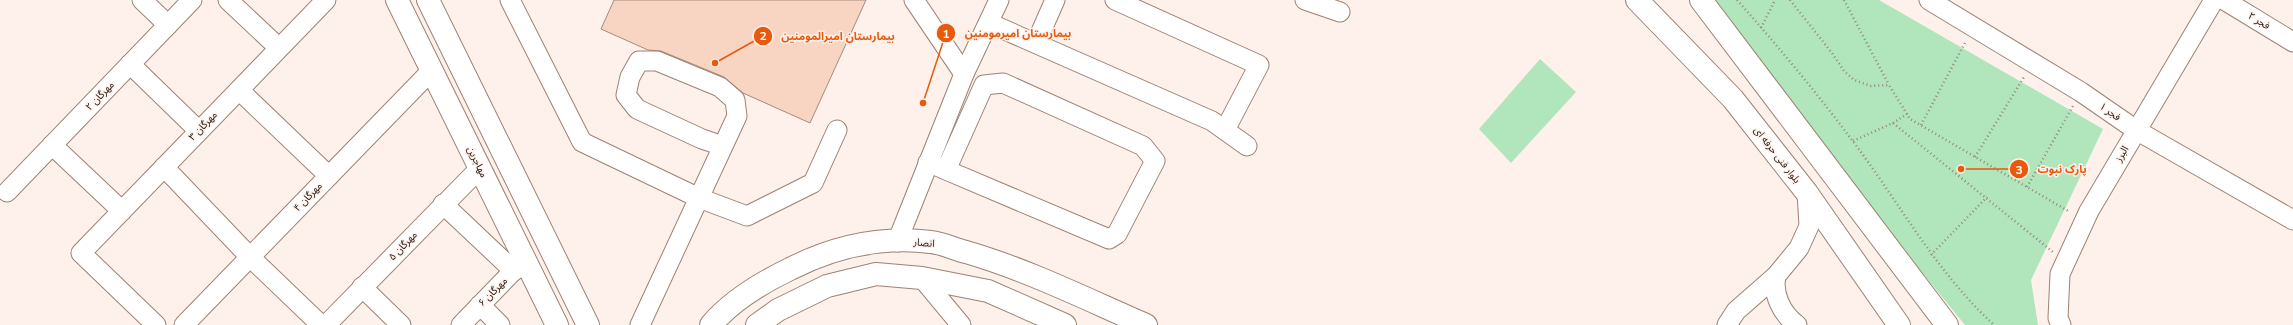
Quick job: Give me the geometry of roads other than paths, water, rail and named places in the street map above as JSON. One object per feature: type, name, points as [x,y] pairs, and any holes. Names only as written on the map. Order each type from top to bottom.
[{"type":"main road","name":"مهاجرین","points":[[397,0],[480,168],[519,265],[557,325]]},
{"type":"main road","points":[[428,0],[588,325]]},
{"type":"main road","name":"بلوار فنی حرفه ای","points":[[1637,0],[1733,99],[1807,193],[1899,325]]},
{"type":"main road","points":[[1701,0],[1947,325]]},
{"type":"main road","points":[[432,70],[457,60]]},
{"type":"main road","name":"انصار","points":[[711,325],[719,316],[761,283],[815,256],[872,242],[931,242],[999,261],[1124,321],[1146,325]]},
{"type":"main road","points":[[757,325],[778,310],[826,286],[876,274],[922,278],[988,291],[1066,325]]},
{"type":"street","points":[[142,0],[168,25]]},
{"type":"street","name":"مهرگان ۲","points":[[7,192],[192,0]]},
{"type":"street","points":[[228,0],[279,48]]},
{"type":"street","name":"مهرگان ۳","points":[[156,325],[81,253],[326,0]]},
{"type":"street","points":[[510,0],[582,142],[698,198],[747,216],[813,183],[837,130]]},
{"type":"street","points":[[914,0],[964,74]]},
{"type":"street","points":[[897,242],[964,74],[999,0]]},
{"type":"street","points":[[1036,43],[1055,0]]},
{"type":"street","points":[[1115,0],[1259,65],[1225,130]]},
{"type":"street","points":[[1305,0],[1340,12]]},
{"type":"street","name":"فجر ۱","points":[[1929,0],[2081,92],[2136,130],[2293,220]]},
{"type":"street","name":"البرز","points":[[2060,321],[2060,274],[2084,221],[2136,130],[2214,0]]},
{"type":"street","name":"فجر ۲","points":[[2224,0],[2293,42]]},
{"type":"street","points":[[989,23],[1212,121],[1247,146]]},
{"type":"street","points":[[640,325],[737,116],[736,100],[720,87],[657,61],[639,61],[630,77],[626,95],[637,109],[702,139],[723,146]]},
{"type":"street","points":[[130,64],[199,131]]},
{"type":"street","name":"مهرگان ۴","points":[[184,325],[432,70]]},
{"type":"street","points":[[928,162],[946,170],[1108,239],[1117,234],[1155,161],[1143,146],[1003,83],[984,85],[946,170]]},
{"type":"street","points":[[239,90],[328,176]]},
{"type":"street","points":[[52,145],[122,211]]},
{"type":"street","points":[[164,167],[250,257],[321,325]]},
{"type":"street","name":"مهرگان ۵","points":[[326,325],[480,168]]},
{"type":"street","points":[[1727,325],[1736,311],[1776,276],[1793,257],[1809,226],[1807,193]]},
{"type":"street","points":[[444,204],[519,265]]},
{"type":"street","name":"مهرگان ۶","points":[[461,325],[519,265]]},
{"type":"street","points":[[1776,276],[1773,288],[1778,301],[1791,320],[1797,325]]},
{"type":"street","points":[[922,278],[961,325]]},
{"type":"street","points":[[362,287],[401,325]]},
{"type":"street","points":[[480,305],[500,325]]},
{"type":"place","name":"بیمارستان امیرالمومنین","points":[[715,63]]},
{"type":"place","name":"بیمارستان امیرمومنین","points":[[923,103]]},
{"type":"place","name":"پارک نبوت","points":[[1961,169]]}]
